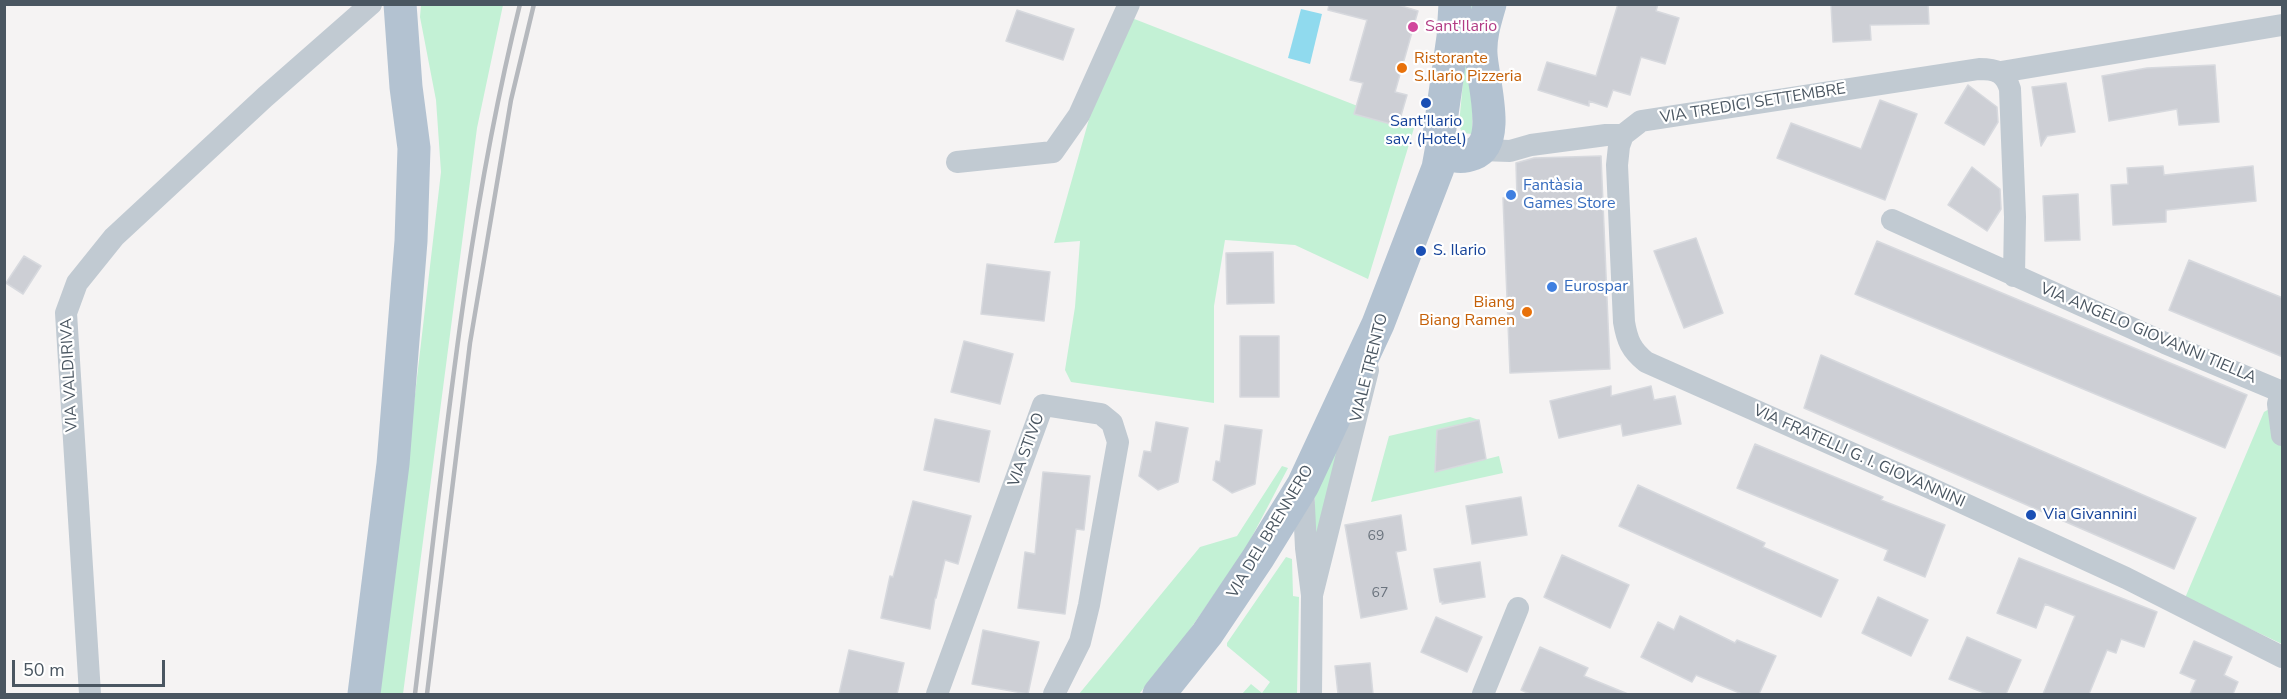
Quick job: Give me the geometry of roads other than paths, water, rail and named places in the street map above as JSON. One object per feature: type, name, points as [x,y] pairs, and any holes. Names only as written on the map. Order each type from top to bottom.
[{"type":"main road","points":[[364,694],[393,464],[411,241],[414,148],[406,87],[400,4]]},
{"type":"main road","name":"VIALE TRENTO","points":[[1378,324],[1438,168],[1442,146],[1439,126],[1453,37],[1455,4]]},
{"type":"main road","points":[[1442,146],[1455,156],[1467,156],[1485,135],[1481,51],[1484,26],[1491,4]]},
{"type":"main road","name":"VIA DEL BRENNERO","points":[[1159,694],[1207,634],[1303,485],[1378,324]]},
{"type":"street","name":"VIA VALDIRIVA","points":[[90,694],[66,313],[77,283],[114,237],[265,97],[371,4]]},
{"type":"street","points":[[957,162],[1053,152],[1079,116],[1129,4]]},
{"type":"street","name":"VIA TREDICI SETTEMBRE","points":[[1485,135],[1510,152],[1531,145],[1606,135],[1623,135],[1641,121],[1990,71],[2283,25]]},
{"type":"street","points":[[1990,71],[2010,89],[2015,217],[2014,276]]},
{"type":"street","points":[[1485,135],[1507,135],[1531,145]]},
{"type":"street","name":"VIA FRATELLI G. I. GIOVANNINI","points":[[1623,135],[1617,165],[1624,322],[1628,341],[1635,353],[1646,362],[1928,487],[2116,574],[2283,657]]},
{"type":"street","name":"VIA ANGELO GIOVANNI TIELLA","points":[[1892,220],[2165,343],[2282,392]]},
{"type":"street","name":"VIALE TRENTO","points":[[1312,595],[1378,324]]},
{"type":"street","points":[[2282,392],[2278,404],[2283,435]]},
{"type":"street","name":"VIA STIVO","points":[[937,694],[1043,405],[1101,414],[1112,423],[1118,442],[1089,605],[1080,642],[1054,694]]},
{"type":"street","name":"VIALE TRENTO","points":[[1303,485],[1306,548],[1312,595],[1311,694]]},
{"type":"street","points":[[1483,694],[1518,608]]},
{"type":"water","points":[[1301,9],[1322,14],[1310,64],[1288,58]]},
{"type":"railway","points":[[415,694],[457,348],[470,261],[484,175],[520,4]]},
{"type":"railway","points":[[427,694],[470,343],[511,100],[534,4]]},
{"type":"place","name":"Sant'Ilario","points":[[1413,27]]},
{"type":"place","name":"Ristorante S.Ilario Pizzeria","points":[[1402,68]]},
{"type":"place","name":"Sant'Ilario sav. (Hotel)","points":[[1426,103]]},
{"type":"place","name":"Fantàsia Games Store","points":[[1511,195]]},
{"type":"place","name":"S. Ilario","points":[[1421,251]]},
{"type":"place","name":"Eurospar","points":[[1552,287]]},
{"type":"place","name":"Biang Biang Ramen","points":[[1527,312]]},
{"type":"place","name":"Via Givannini","points":[[2031,515]]}]
